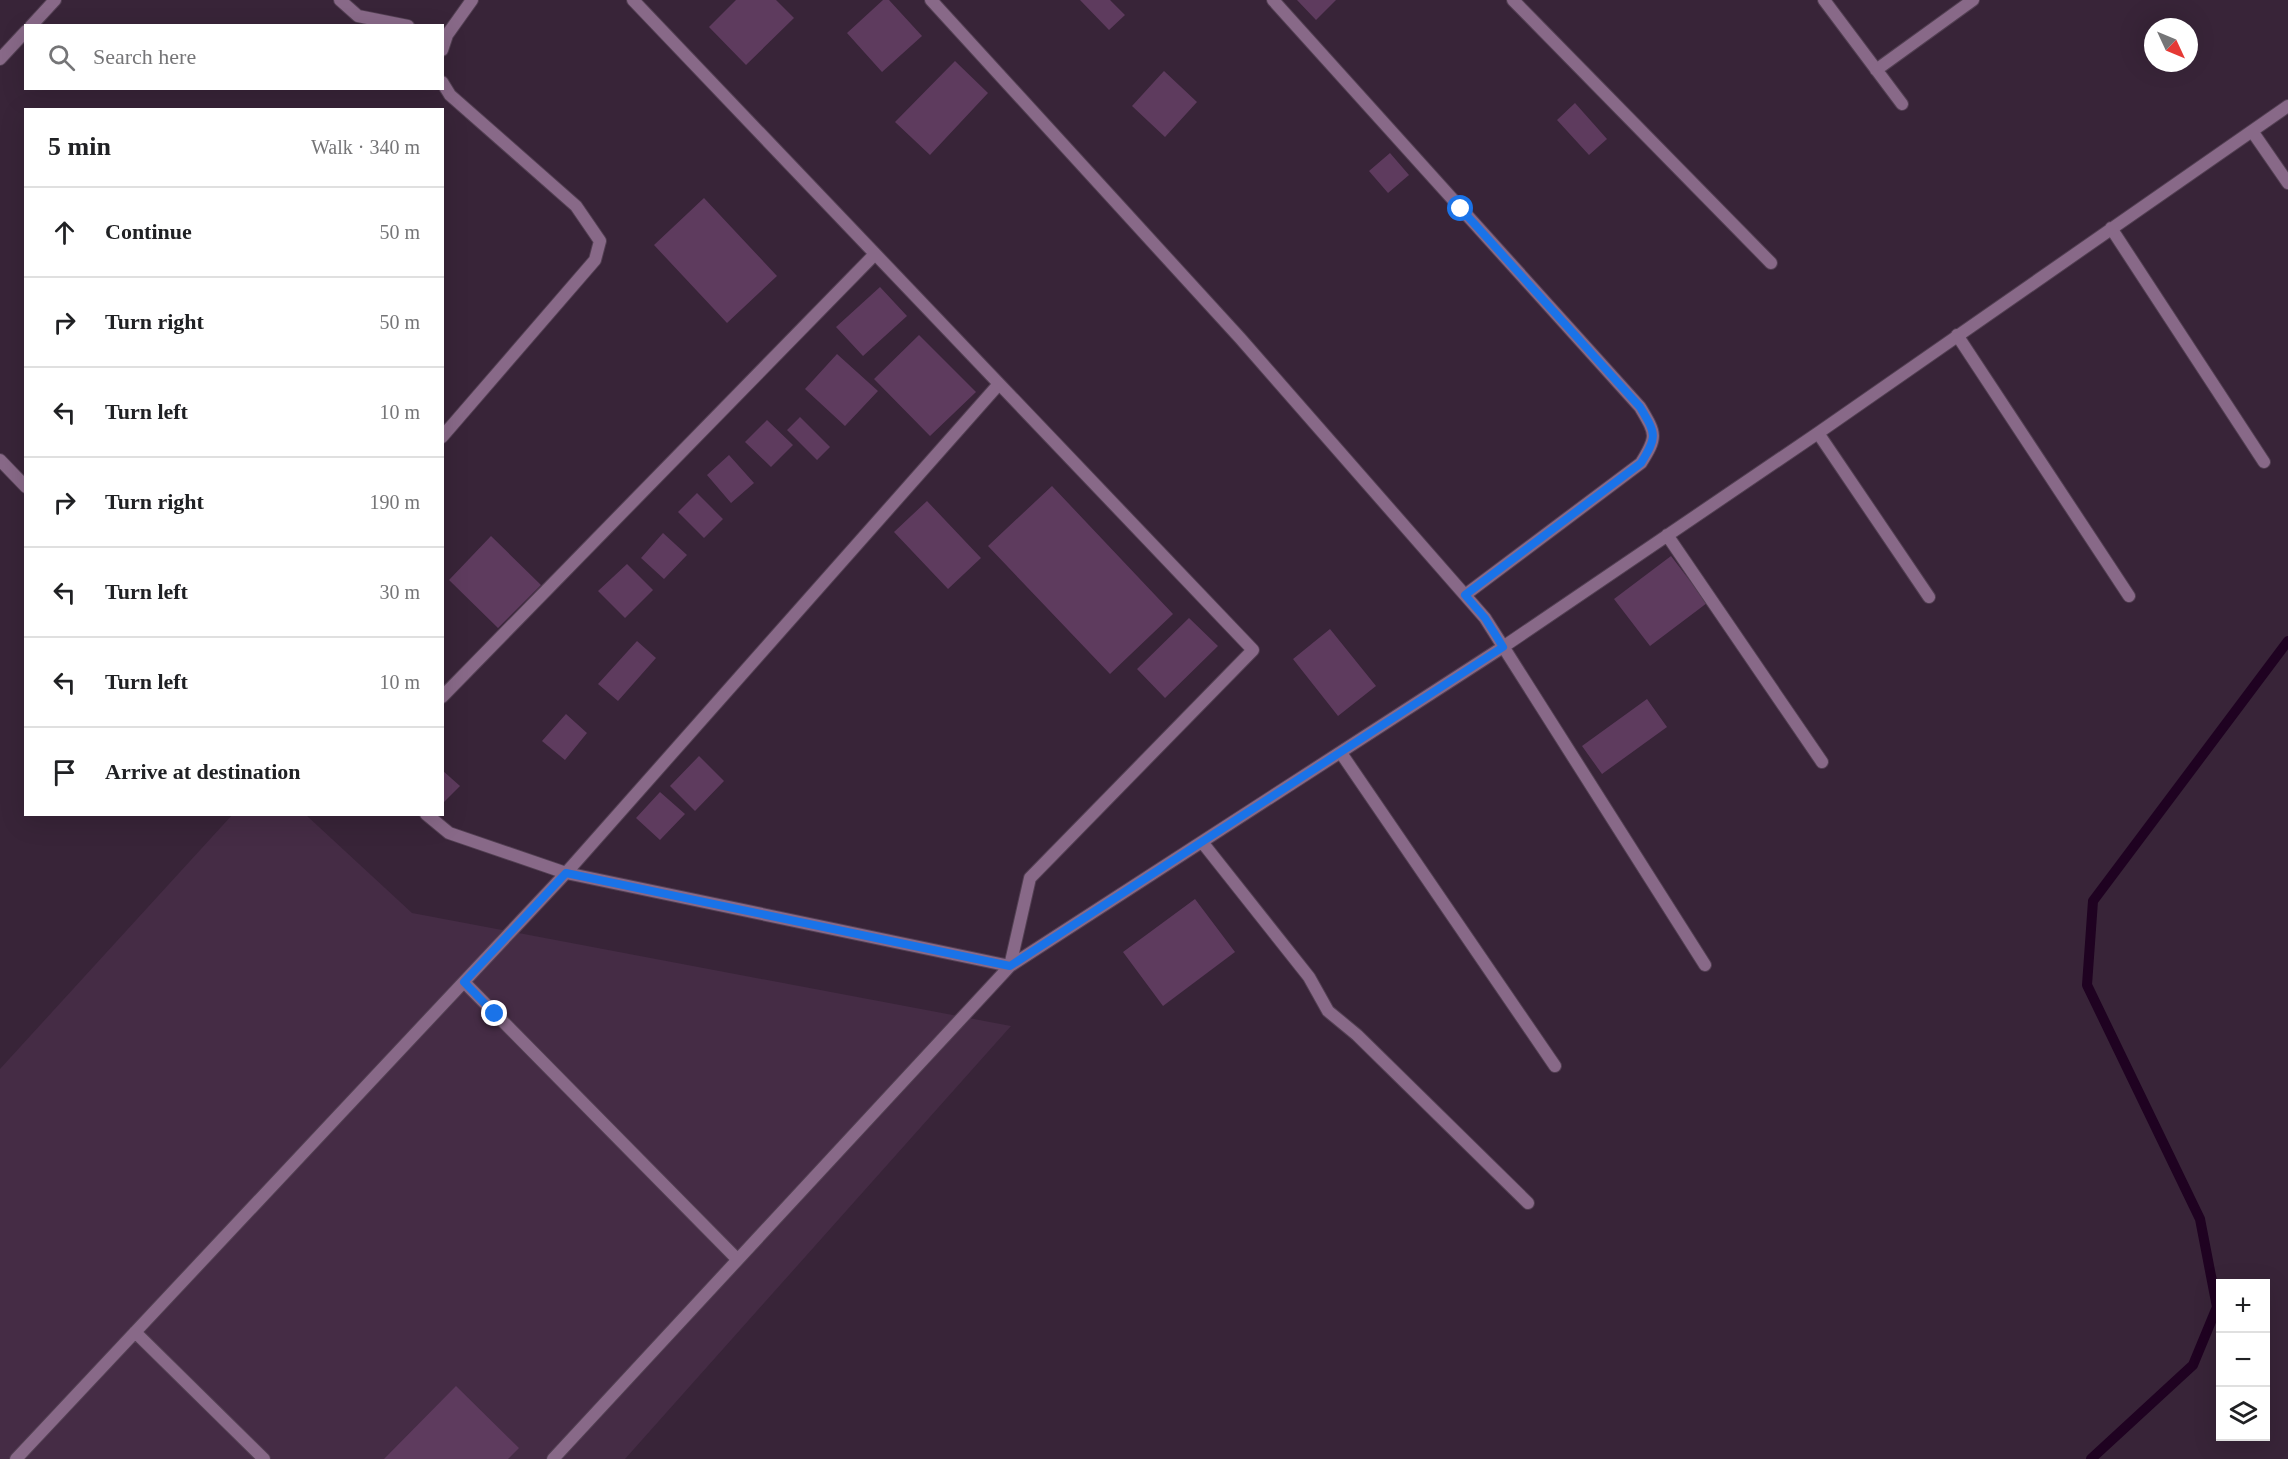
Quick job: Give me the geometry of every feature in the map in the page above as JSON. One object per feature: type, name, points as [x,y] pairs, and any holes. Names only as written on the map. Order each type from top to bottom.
[{"type":"street","points":[[33,24],[55,0]]},
{"type":"street","points":[[340,0],[358,16],[398,24]]},
{"type":"street","points":[[445,34],[472,0]]},
{"type":"street","points":[[633,0],[1253,650],[1030,878],[1010,966]]},
{"type":"street","points":[[931,0],[1240,338],[1485,618],[1705,965]]},
{"type":"street","points":[[1273,0],[1640,407],[1654,431],[1653,443],[1641,463],[1465,595]]},
{"type":"street","points":[[1513,0],[1771,263]]},
{"type":"street","points":[[1824,0],[1902,104]]},
{"type":"street","points":[[1876,70],[1974,0]]},
{"type":"street","points":[[0,58],[24,33]]},
{"type":"street","points":[[444,85],[450,95],[576,206],[600,241],[595,260],[444,435]]},
{"type":"street","points":[[552,1459],[1010,966],[1503,647],[1818,433],[2288,106]]},
{"type":"street","points":[[2252,131],[2288,183]]},
{"type":"street","points":[[2111,228],[2264,462]]},
{"type":"street","points":[[444,695],[875,254]]},
{"type":"street","points":[[1957,335],[2129,596]]},
{"type":"street","points":[[16,1459],[566,873],[999,384]]},
{"type":"street","points":[[1818,433],[1929,597]]},
{"type":"street","points":[[0,460],[24,485]]},
{"type":"street","points":[[1667,535],[1822,762]]},
{"type":"street","points":[[1341,753],[1555,1066]]},
{"type":"street","points":[[429,816],[450,833],[566,873],[1010,966]]},
{"type":"street","points":[[1202,842],[1309,977],[1328,1011],[1357,1035],[1528,1203]]},
{"type":"street","points":[[464,982],[738,1259]]},
{"type":"street","points":[[135,1332],[264,1459]]},
{"type":"shaded area","points":[[231,816],[307,816],[412,913],[1011,1026],[625,1459],[0,1459],[0,1069]]},
{"type":"building","points":[[736,0],[776,0],[794,18],[746,65],[709,27]]},
{"type":"building","points":[[883,0],[889,0],[922,36],[882,72],[847,33]]},
{"type":"building","points":[[1080,0],[1110,0],[1125,15],[1109,30]]},
{"type":"building","points":[[1297,0],[1336,0],[1316,20]]},
{"type":"building","points":[[955,61],[988,93],[930,155],[895,122]]},
{"type":"building","points":[[1164,71],[1197,102],[1165,137],[1132,106]]},
{"type":"building","points":[[1575,103],[1607,139],[1589,155],[1557,120]]},
{"type":"building","points":[[1390,153],[1409,175],[1388,193],[1369,171]]},
{"type":"building","points":[[704,198],[777,276],[727,323],[654,245]]},
{"type":"building","points":[[880,287],[907,316],[863,356],[836,327]]},
{"type":"building","points":[[919,335],[976,392],[930,436],[874,379]]},
{"type":"building","points":[[837,354],[878,391],[845,426],[805,389]]},
{"type":"building","points":[[800,417],[830,447],[817,460],[787,430]]},
{"type":"building","points":[[767,420],[793,445],[771,467],[745,442]]},
{"type":"building","points":[[729,455],[754,483],[731,503],[707,475]]},
{"type":"building","points":[[1052,486],[1173,614],[1110,674],[988,546]]},
{"type":"building","points":[[697,493],[723,519],[704,538],[678,512]]},
{"type":"building","points":[[927,501],[981,558],[948,589],[894,532]]},
{"type":"building","points":[[663,533],[687,555],[664,579],[641,558]]},
{"type":"building","points":[[491,536],[541,585],[498,628],[449,580]]},
{"type":"building","points":[[1671,556],[1707,603],[1650,646],[1614,599]]},
{"type":"building","points":[[627,564],[653,590],[625,618],[598,591]]},
{"type":"building","points":[[1189,618],[1218,646],[1165,698],[1137,669]]},
{"type":"building","points":[[1330,629],[1376,686],[1338,716],[1293,659]]},
{"type":"building","points":[[637,641],[656,658],[618,701],[598,684]]},
{"type":"building","points":[[1647,699],[1667,727],[1602,774],[1582,746]]},
{"type":"building","points":[[566,714],[587,733],[565,760],[542,741]]},
{"type":"building","points":[[699,756],[724,781],[695,811],[670,786]]},
{"type":"building","points":[[444,772],[460,786],[444,802]]},
{"type":"building","points":[[660,792],[685,814],[660,840],[636,818]]},
{"type":"building","points":[[1195,899],[1235,952],[1163,1006],[1123,952]]},
{"type":"building","points":[[456,1386],[519,1448],[508,1459],[384,1459]]},
{"type":"waterway","points":[[2091,1459],[2193,1365],[2217,1307],[2200,1219],[2087,985],[2093,901],[2288,641]]},
{"type":"route","points":[[495,1014],[464,982],[566,873],[1010,966],[1503,647],[1485,618],[1465,595],[1641,463],[1653,443],[1654,431],[1640,407],[1461,209]]}]
